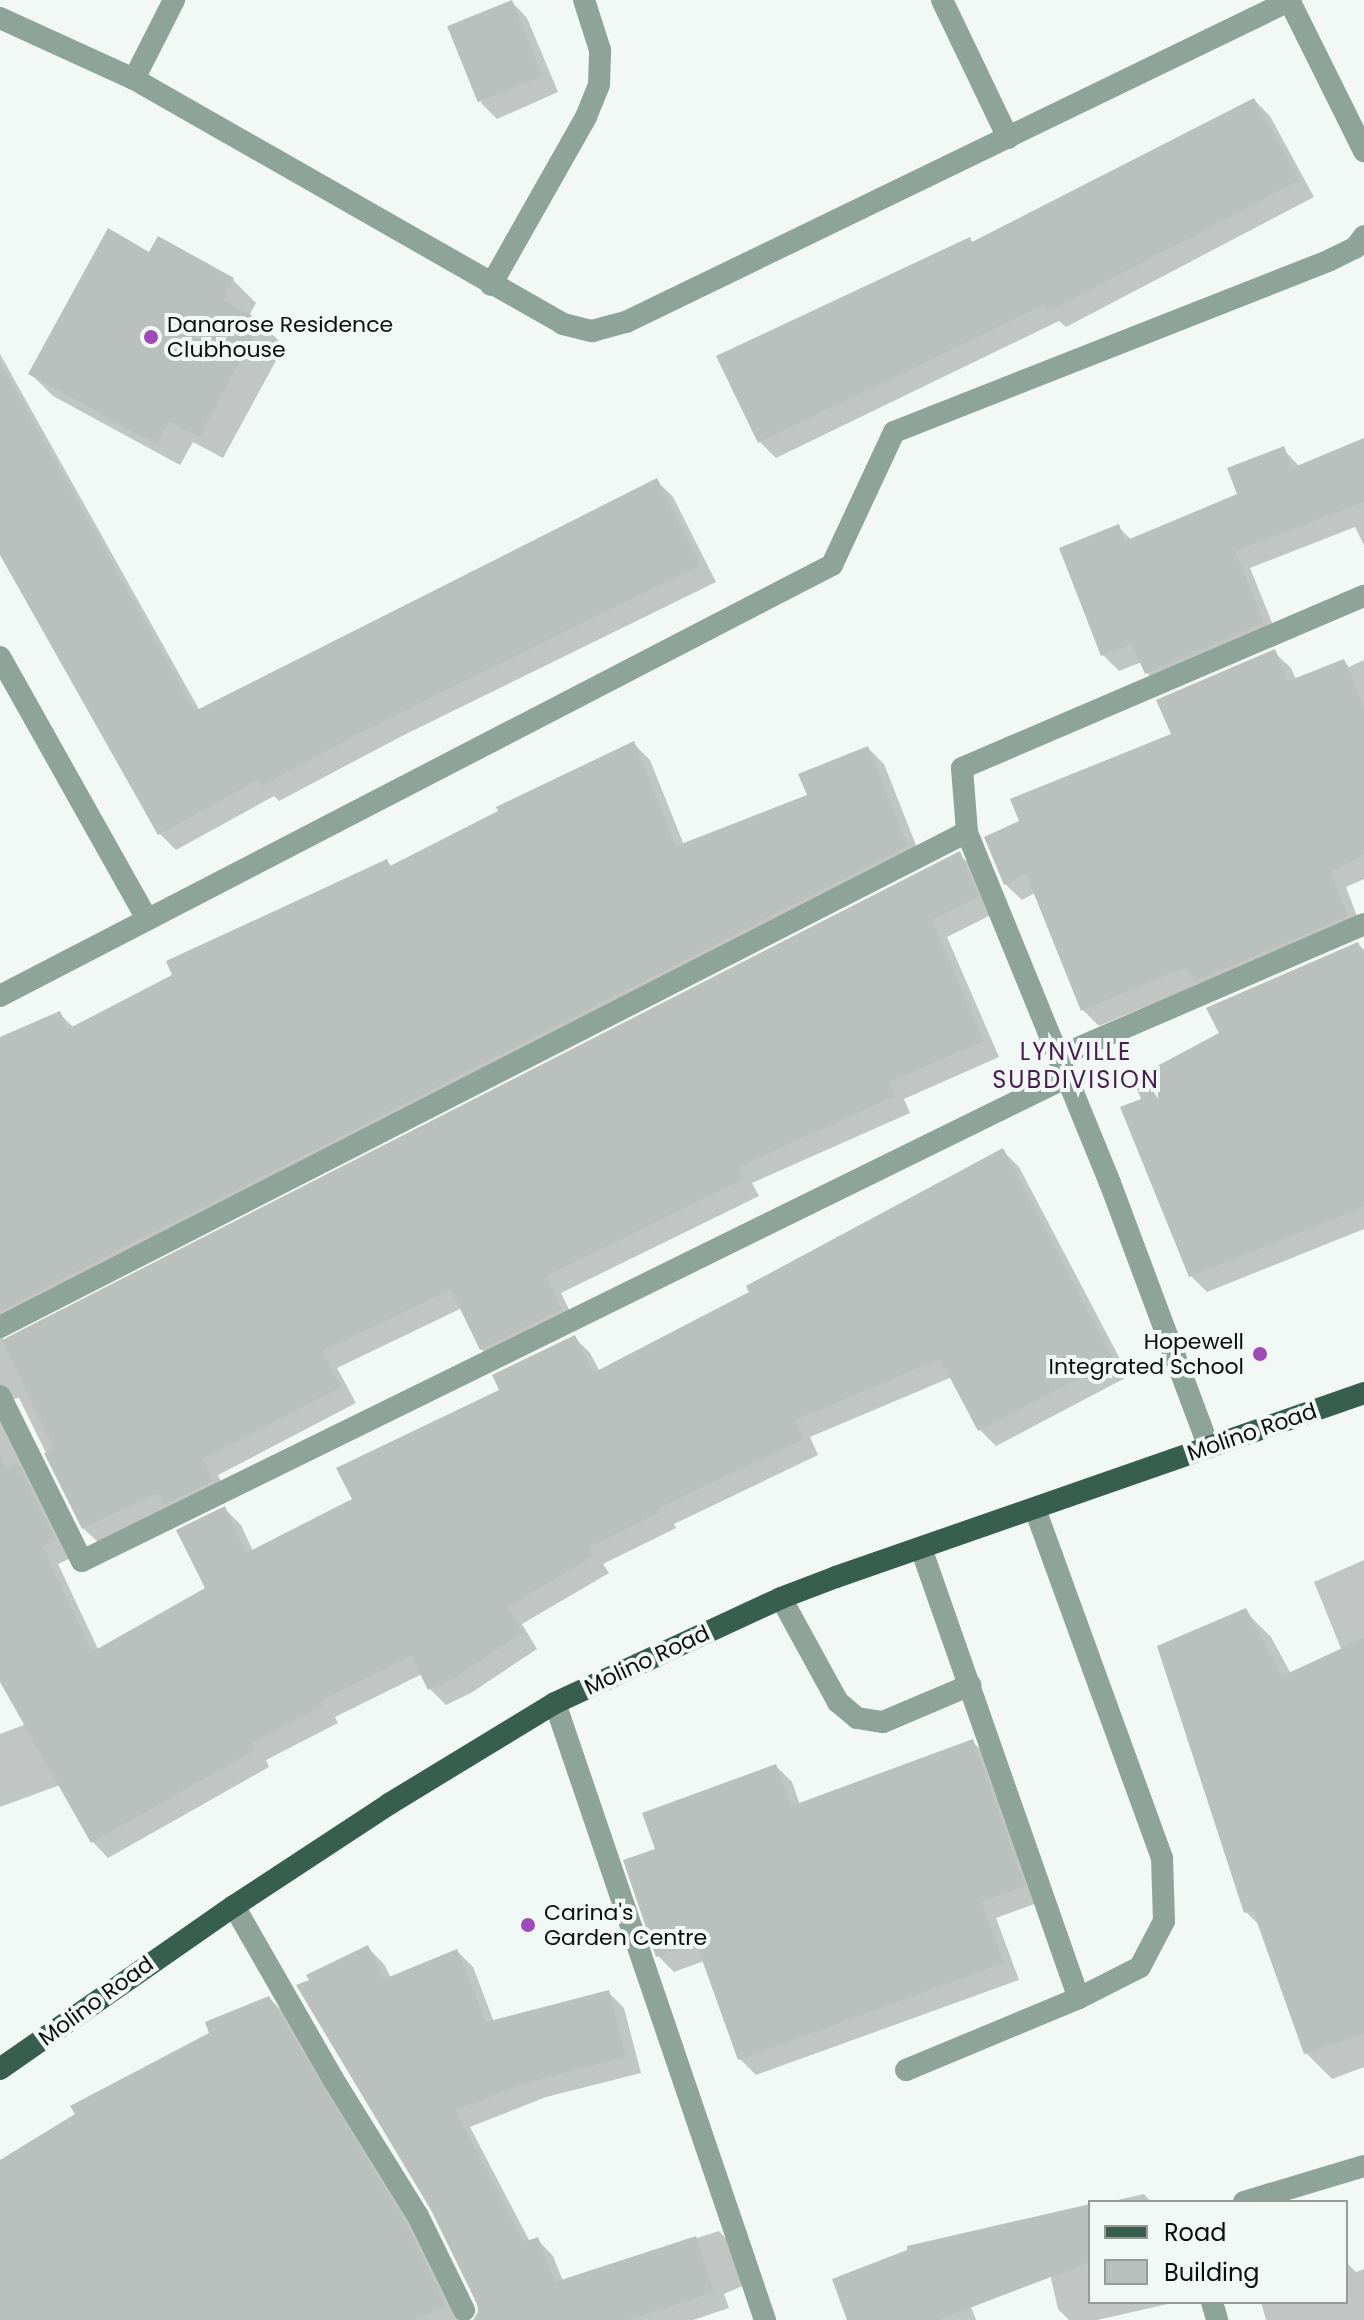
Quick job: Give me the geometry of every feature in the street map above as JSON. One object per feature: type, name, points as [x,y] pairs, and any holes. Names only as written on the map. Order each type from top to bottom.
[{"type":"main road","name":"Molino Road","points":[[0,2069],[234,1906],[389,1804],[555,1703],[781,1598],[1035,1510],[1208,1445],[1364,1393]]},
{"type":"street","points":[[134,79],[174,0]]},
{"type":"street","points":[[491,285],[586,117],[599,84],[600,50],[584,0]]},
{"type":"street","points":[[942,0],[1008,138]]},
{"type":"street","points":[[0,18],[134,79],[491,285],[563,324],[592,331],[607,329],[1290,0],[1364,151]]},
{"type":"street","points":[[0,996],[832,565],[894,432],[1330,260],[1355,248],[1364,236]]},
{"type":"street","points":[[1208,1445],[1110,1183],[967,832],[962,768],[1364,596]]},
{"type":"street","points":[[0,657],[147,919]]},
{"type":"street","points":[[0,1327],[967,832]]},
{"type":"street","points":[[0,1396],[82,1561],[1061,1068],[1364,924]]},
{"type":"street","points":[[906,2070],[1079,1998],[1140,1967],[1164,1921],[1162,1858],[1035,1510]]},
{"type":"street","points":[[921,1548],[1079,1998]]},
{"type":"street","points":[[781,1598],[838,1702],[857,1718],[883,1722],[970,1685]]},
{"type":"street","points":[[555,1703],[765,2320]]},
{"type":"street","points":[[234,1906],[333,2079],[418,2216],[464,2310]]},
{"type":"street","points":[[1251,2200],[1364,2166]]},
{"type":"building","points":[[512,0],[543,76],[478,102],[447,26]]},
{"type":"building","points":[[1254,98],[1300,180],[1048,312],[1044,305],[758,443],[716,356],[970,237],[972,242]]},
{"type":"building","name":"Danarose Residence Clubhouse","points":[[108,228],[149,252],[158,236],[234,278],[223,300],[262,321],[199,437],[170,421],[156,444],[28,374]]},
{"type":"building","points":[[0,362],[195,711],[657,478],[701,565],[385,720],[261,786],[258,780],[158,835],[0,555]]},
{"type":"building","points":[[1364,438],[1364,502],[1235,551],[1264,623],[1145,674],[1132,644],[1101,656],[1059,548],[1119,524],[1125,541],[1237,494],[1227,468],[1284,446],[1292,468]]},
{"type":"building","points":[[1275,649],[1288,681],[1344,659],[1364,707],[1364,855],[1331,871],[1348,916],[1194,982],[1186,967],[1081,1011],[1026,874],[1004,885],[984,837],[1019,821],[1010,799],[1171,734],[1156,700]]},
{"type":"building","points":[[634,741],[676,846],[807,795],[798,774],[868,746],[908,846],[0,1311],[0,1037],[60,1011],[68,1029],[172,975],[166,961],[387,859],[390,866],[498,811],[496,807]]},
{"type":"building","points":[[960,851],[979,897],[932,920],[984,1041],[889,1082],[895,1096],[738,1167],[744,1179],[546,1276],[562,1309],[480,1350],[451,1290],[322,1351],[341,1387],[203,1459],[213,1481],[163,1505],[157,1493],[82,1529],[44,1453],[54,1449],[2,1340]]},
{"type":"building","points":[[1358,942],[1364,957],[1364,1207],[1189,1277],[1120,1107],[1141,1099],[1133,1079],[1219,1033],[1206,1008]]},
{"type":"building","points":[[1003,1148],[1114,1360],[978,1431],[940,1359],[795,1420],[804,1439],[659,1508],[661,1512],[589,1547],[594,1556],[507,1607],[523,1632],[454,1678],[428,1690],[411,1655],[320,1701],[323,1706],[251,1743],[255,1750],[91,1843],[0,1682],[0,1455],[6,1467],[18,1463],[56,1541],[43,1547],[92,1652],[205,1588],[176,1530],[225,1506],[246,1553],[352,1499],[336,1468],[499,1390],[492,1375],[575,1335],[593,1373],[749,1292],[746,1286]]},
{"type":"building","points":[[1246,1608],[1282,1676],[1364,1638],[1364,2033],[1304,2054],[1253,1911],[1244,1913],[1157,1646]]},
{"type":"building","points":[[973,1739],[1025,1886],[981,1902],[1004,1963],[738,2060],[696,1943],[656,1957],[623,1860],[655,1849],[642,1813],[776,1764],[791,1806]]},
{"type":"building","points":[[368,1945],[384,1979],[457,1949],[486,2022],[609,1990],[626,2057],[529,2082],[455,2110],[524,2242],[538,2237],[555,2282],[696,2236],[714,2292],[628,2320],[473,2320],[478,2312],[477,2304],[431,2210],[296,1985],[309,1980],[306,1975]]},
{"type":"building","points":[[269,1996],[406,2223],[446,2305],[415,2320],[0,2320],[0,2160],[75,2114],[70,2106],[209,2033],[205,2022]]},
{"type":"building","points":[[1088,2204],[1088,2263],[938,2320],[847,2320],[832,2279],[907,2250],[907,2246]]},
{"type":"place","name":"Danarose Residence Clubhouse","points":[[151,337]]},
{"type":"place","name":"Hopewell Integrated School","points":[[1260,1354]]},
{"type":"place","name":"Carina's Garden Centre","points":[[528,1925]]},
{"type":"district","name":"LYNVILLE SUBDIVISION","points":[[1076,1066]]}]
